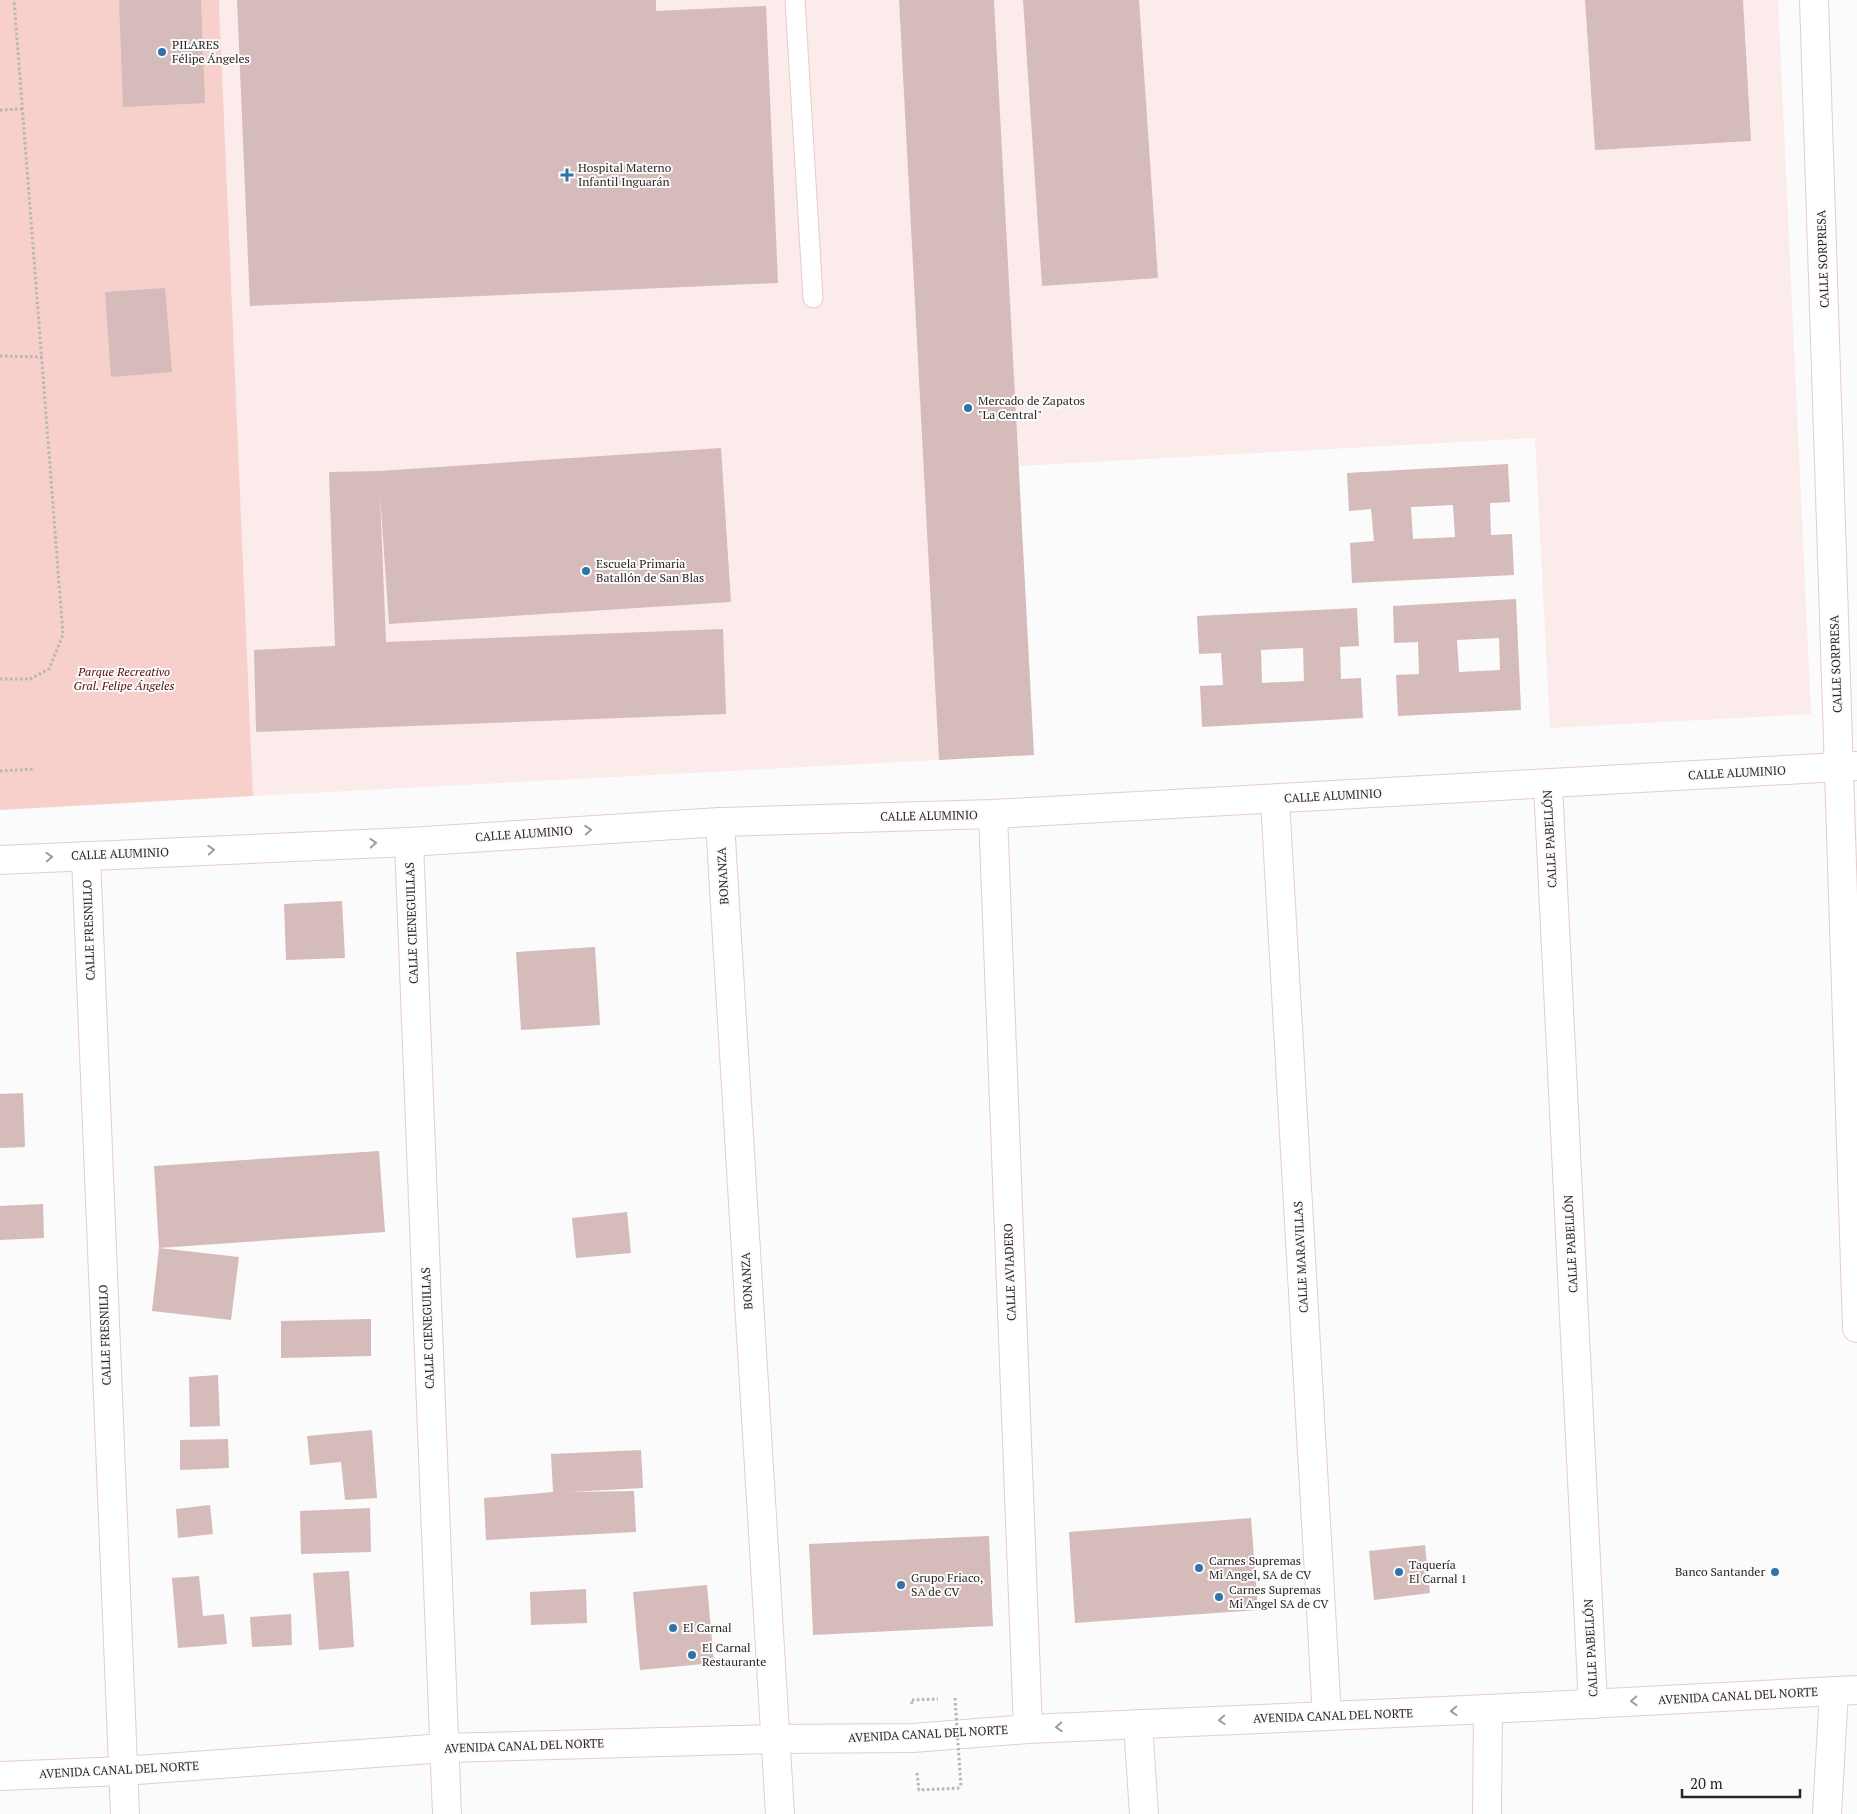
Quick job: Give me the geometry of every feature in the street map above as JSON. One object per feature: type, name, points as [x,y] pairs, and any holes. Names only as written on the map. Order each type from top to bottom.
[{"type":"street","name":"CALLE SORPRESA","points":[[1814,0],[1848,766],[1857,1328]]},
{"type":"street","name":"CALLE ALUMINIO","points":[[0,860],[409,842],[720,822],[992,814],[1848,766]]},
{"type":"street","name":"CALLE PABELLÓN","points":[[1548,784],[1593,1704]]},
{"type":"street","name":"CALLE MARAVILLAS","points":[[1275,799],[1327,1716]]},
{"type":"street","name":"CALLE AVIADERO","points":[[992,814],[1028,1729]]},
{"type":"street","name":"BONANZA","points":[[720,822],[780,1814]]},
{"type":"street","name":"CALLE CIENEGUILLAS","points":[[409,842],[447,1814]]},
{"type":"street","name":"CALLE FRESNILLO","points":[[86,856],[125,1814]]},
{"type":"street","name":"AVENIDA CANAL DEL NORTE","points":[[0,1776],[123,1771],[444,1748],[775,1739],[913,1738],[1028,1729],[1593,1704],[1846,1690]]},
{"type":"street","points":[[1827,1814],[1846,1690]]},
{"type":"street","points":[[1487,1814],[1488,1709]]},
{"type":"street","points":[[1138,1724],[1144,1814]]},
{"type":"lane","points":[[795,0],[813,298]]},
{"type":"path","points":[[0,679],[30,679],[49,669],[63,635],[14,0]]},
{"type":"path","points":[[0,110],[22,108]]},
{"type":"path","points":[[0,356],[42,356]]},
{"type":"path","points":[[0,771],[35,769]]},
{"type":"path","points":[[911,1700],[955,1698],[961,1788],[919,1790]]},
{"type":"shaded area","points":[[219,0],[899,0],[939,760],[253,796]]},
{"type":"shaded area","points":[[994,0],[1778,0],[1811,714],[1550,728],[1535,438],[1018,466]]},
{"type":"green space","name":"Parque Recreativo Gral. Felipe Ángeles","points":[[0,0],[219,0],[253,796],[0,810]]},
{"type":"building","name":"PILARES Félipe Ángeles","points":[[119,0],[201,0],[205,103],[123,107]]},
{"type":"building","name":"Hospital Materno Infantil Inguarán","points":[[237,0],[656,0],[656,11],[766,6],[778,283],[250,306]]},
{"type":"building","name":"Mercado de Zapatos \"La Central\"","points":[[899,0],[994,0],[1034,755],[939,760]]},
{"type":"building","points":[[1023,0],[1139,0],[1158,278],[1042,286]]},
{"type":"building","points":[[1585,0],[1743,0],[1751,141],[1595,150]]},
{"type":"building","points":[[165,288],[172,372],[111,377],[105,292]]},
{"type":"building","points":[[721,448],[731,602],[389,624],[380,495],[386,642],[723,629],[726,714],[256,732],[254,650],[335,646],[329,472],[379,471]]},
{"type":"building","points":[[1508,464],[1510,502],[1490,503],[1491,535],[1512,534],[1514,575],[1352,583],[1350,543],[1374,541],[1371,509],[1349,511],[1347,473]],"holes":[[[1453,505],[1455,537],[1413,539],[1411,507]]]},
{"type":"building","points":[[1516,599],[1521,710],[1398,716],[1396,675],[1419,674],[1418,642],[1394,643],[1393,606]],"holes":[[[1499,638],[1500,670],[1459,672],[1457,640]]]},
{"type":"building","points":[[1357,608],[1359,646],[1340,647],[1341,679],[1361,678],[1363,718],[1202,727],[1200,686],[1223,685],[1221,653],[1199,654],[1197,616]],"holes":[[[1303,648],[1304,681],[1262,683],[1261,650]]]},
{"type":"building","points":[[342,901],[345,958],[286,960],[284,904]]},
{"type":"building","points":[[595,947],[600,1025],[521,1030],[516,952]]},
{"type":"building","points":[[23,1093],[25,1147],[0,1148],[0,1094]]},
{"type":"building","points":[[379,1151],[385,1232],[159,1248],[154,1166]]},
{"type":"building","points":[[43,1204],[44,1238],[0,1240],[0,1206]]},
{"type":"building","points":[[627,1212],[631,1253],[576,1258],[572,1218]]},
{"type":"building","points":[[159,1248],[239,1257],[231,1320],[152,1311]]},
{"type":"building","points":[[371,1319],[371,1356],[281,1358],[281,1321]]},
{"type":"building","points":[[218,1375],[220,1426],[190,1427],[189,1377]]},
{"type":"building","points":[[372,1430],[377,1498],[345,1500],[341,1462],[310,1465],[307,1436]]},
{"type":"building","points":[[228,1439],[229,1468],[180,1470],[180,1440]]},
{"type":"building","points":[[641,1450],[643,1488],[569,1492],[634,1491],[636,1532],[486,1540],[484,1498],[553,1492],[551,1454]]},
{"type":"building","points":[[210,1505],[213,1534],[178,1538],[176,1509]]},
{"type":"building","points":[[370,1508],[371,1552],[301,1554],[300,1511]]},
{"type":"building","name":"Carnes Supremas Mi Angel, SA de CV","points":[[1251,1518],[1258,1610],[1075,1623],[1069,1532]]},
{"type":"building","name":"Grupo Friaco, SA de CV","points":[[989,1536],[993,1626],[813,1635],[809,1544]]},
{"type":"building","name":"Taquería El Carnal 1","points":[[1425,1545],[1430,1593],[1374,1600],[1369,1551]]},
{"type":"building","points":[[349,1571],[354,1647],[319,1650],[313,1573]]},
{"type":"building","points":[[199,1576],[203,1616],[224,1614],[227,1644],[178,1648],[172,1578]]},
{"type":"building","name":"El Carnal","points":[[707,1585],[714,1663],[640,1670],[633,1592]]},
{"type":"building","points":[[586,1589],[587,1623],[531,1625],[530,1592]]},
{"type":"building","points":[[291,1614],[292,1645],[252,1647],[250,1617]]},
{"type":"place","name":"PILARES Félipe Ángeles","points":[[162,52]]},
{"type":"place","name":"Hospital Materno Infantil Inguarán","points":[[567,175]]},
{"type":"place","name":"Mercado de Zapatos \"La Central\"","points":[[968,408]]},
{"type":"place","name":"Escuela Primaria Batallón de San Blas","points":[[586,571]]},
{"type":"place","name":"Carnes Supremas Mi Angel, SA de CV","points":[[1199,1568]]},
{"type":"place","name":"Taquería El Carnal 1","points":[[1399,1572]]},
{"type":"place","name":"Banco Santander","points":[[1775,1572]]},
{"type":"place","name":"Grupo Friaco, SA de CV","points":[[901,1585]]},
{"type":"place","name":"Carnes Supremas Mi Angel SA de CV","points":[[1219,1597]]},
{"type":"place","name":"El Carnal","points":[[673,1628]]},
{"type":"place","name":"El Carnal Restaurante","points":[[692,1655]]}]
